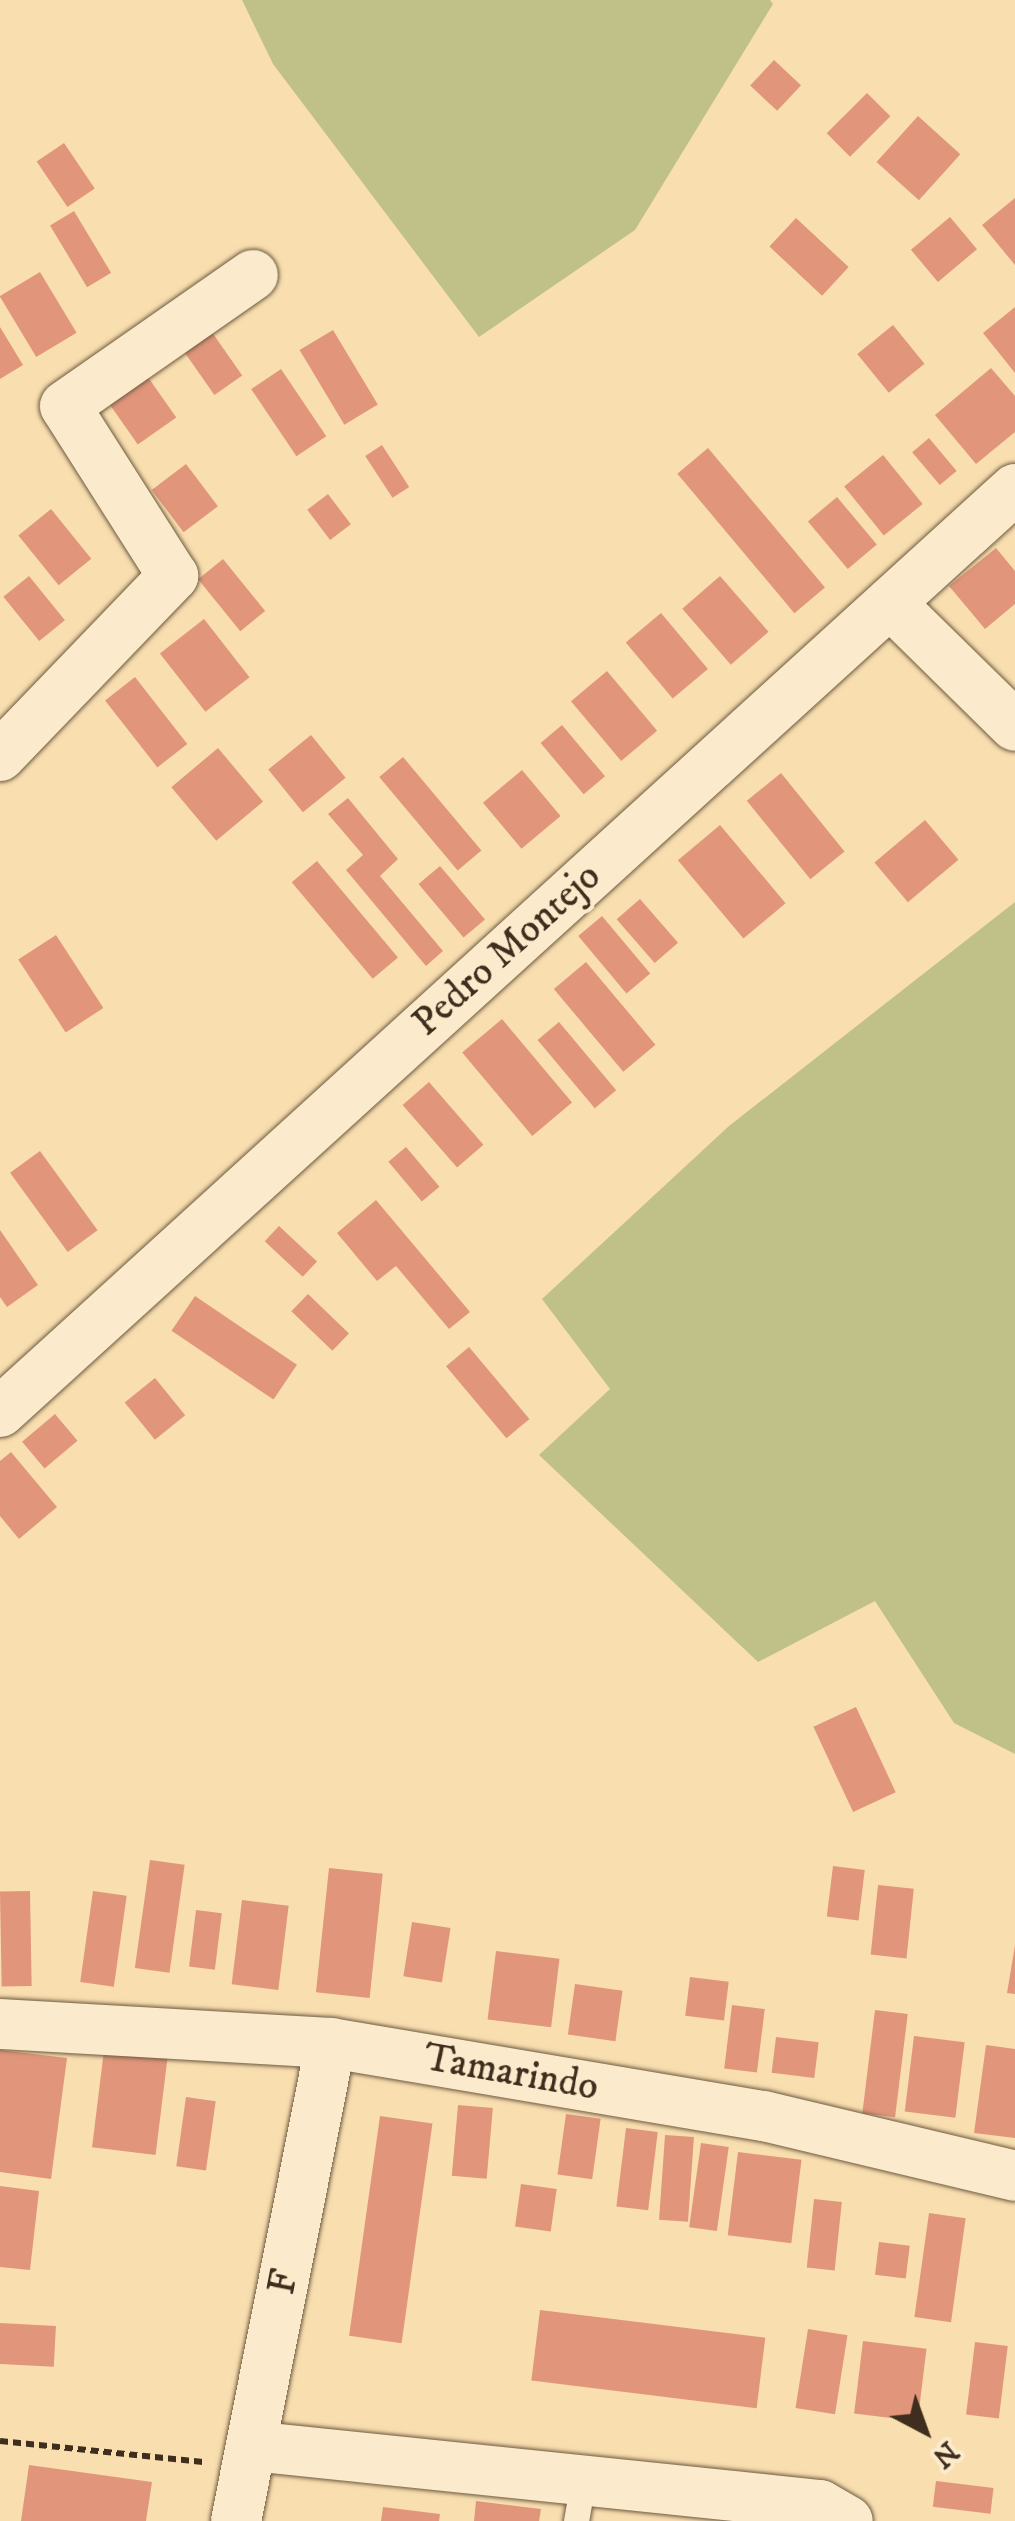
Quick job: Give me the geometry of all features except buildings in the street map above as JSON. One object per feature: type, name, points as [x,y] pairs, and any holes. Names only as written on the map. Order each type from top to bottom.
[{"type":"street","points":[[0,756],[174,576],[65,406],[253,275]]},
{"type":"street","name":"Pedro Montejo","points":[[0,1412],[1015,489]]},
{"type":"street","points":[[890,603],[1015,726]]},
{"type":"street","name":"Tamarindo","points":[[0,2024],[331,2043],[764,2116],[1015,2176]]},
{"type":"street","name":"F","points":[[236,2521],[331,2043]]},
{"type":"street","points":[[249,2456],[580,2501],[820,2505],[848,2521]]},
{"type":"path","points":[[0,2442],[249,2456]]},
{"type":"green space","points":[[242,0],[770,0],[773,4],[635,230],[479,337],[273,64]]},
{"type":"green space","points":[[1015,902],[1015,1754],[954,1723],[875,1601],[758,1662],[539,1455],[610,1389],[542,1299],[729,1126]]}]
